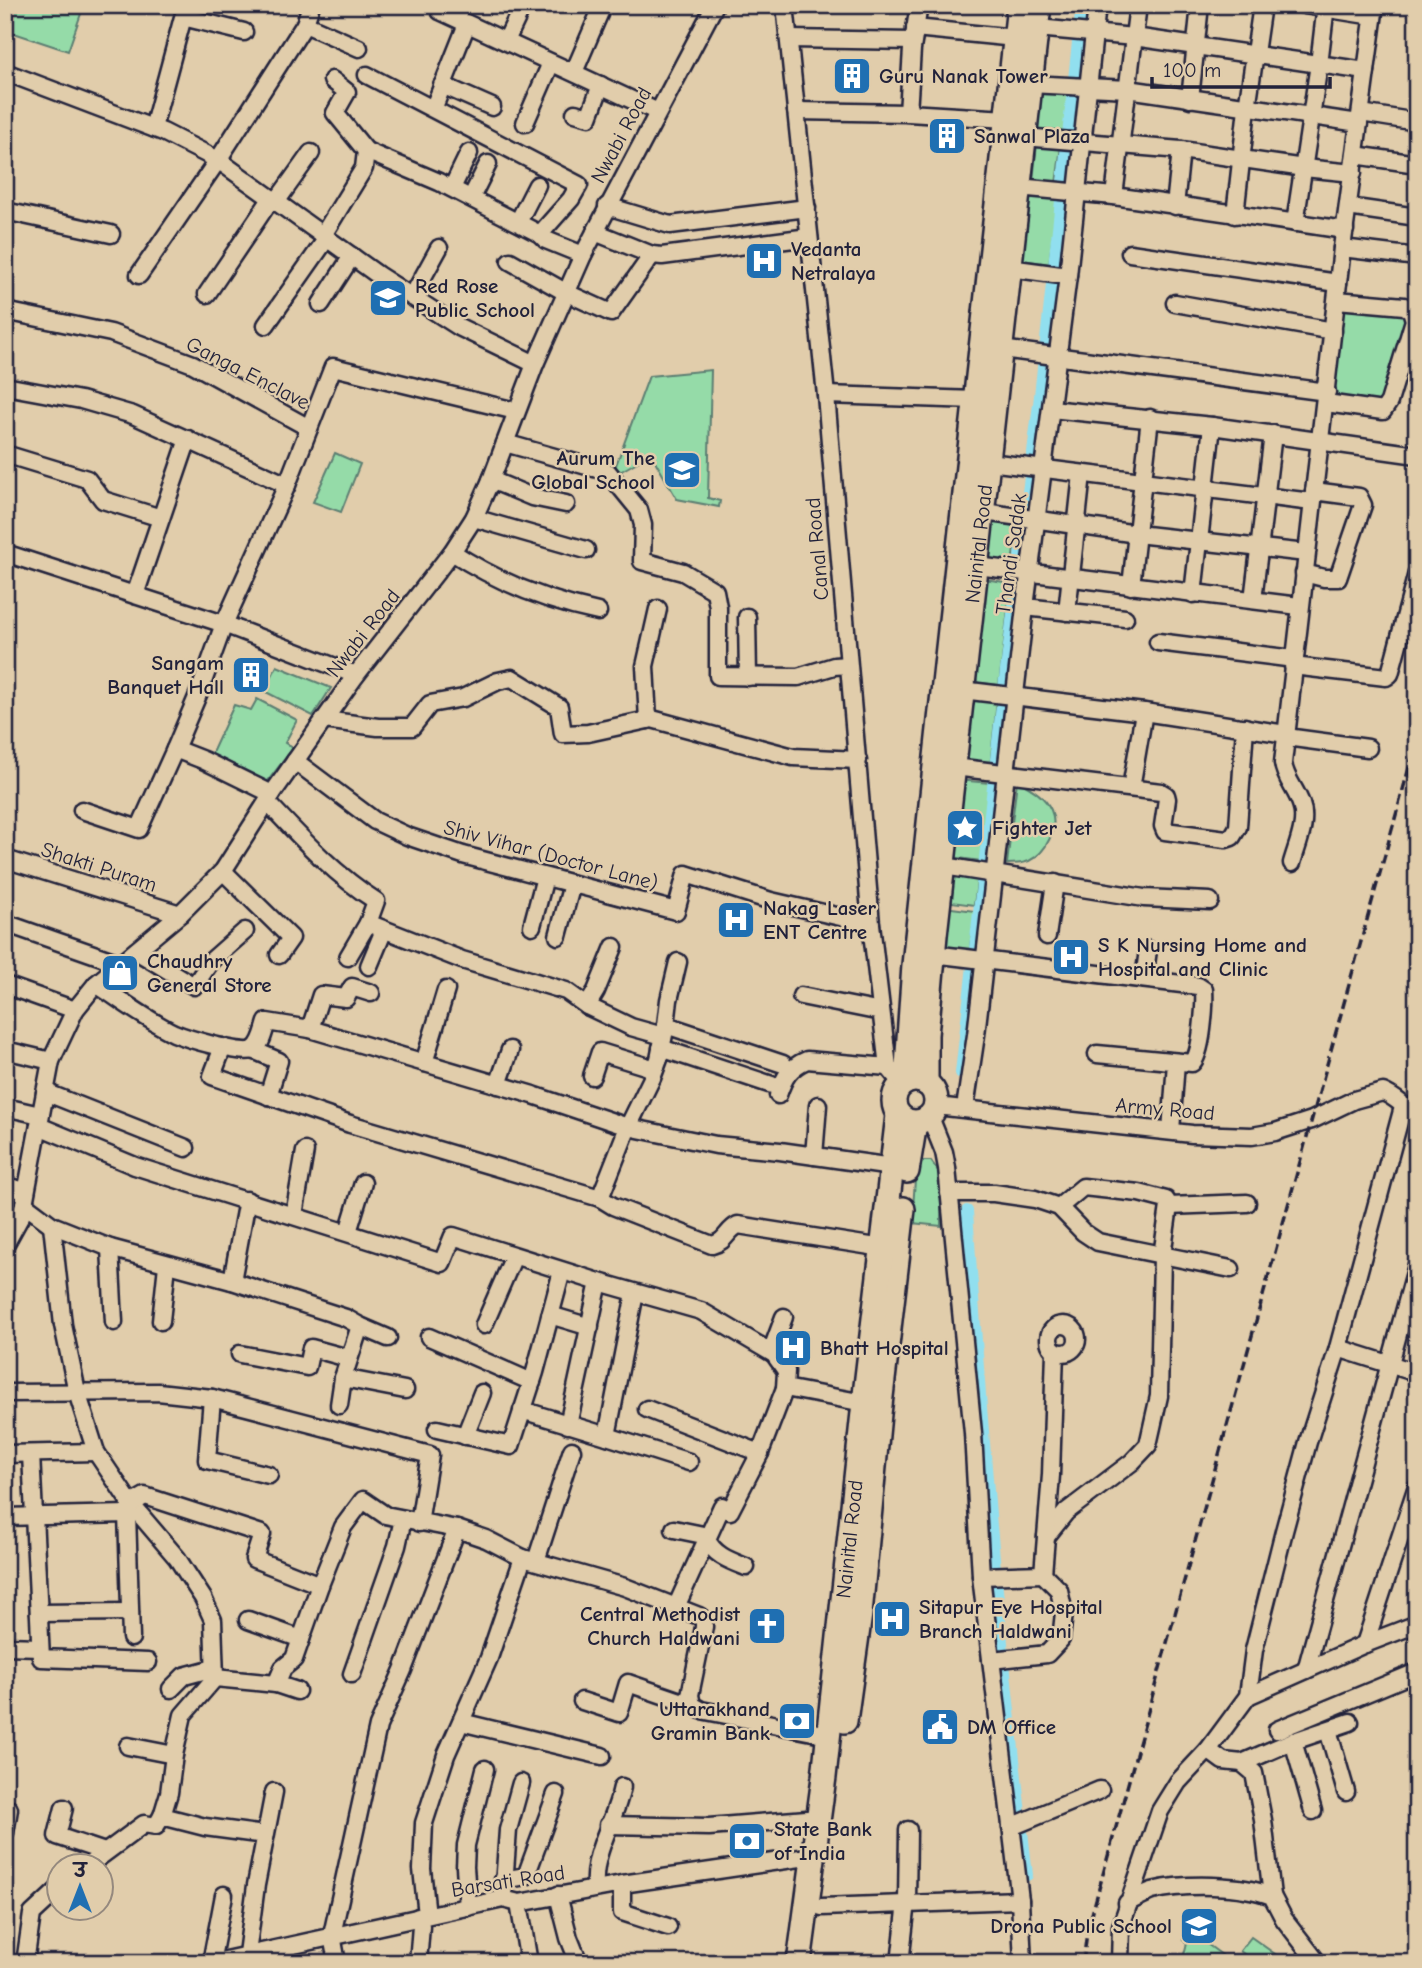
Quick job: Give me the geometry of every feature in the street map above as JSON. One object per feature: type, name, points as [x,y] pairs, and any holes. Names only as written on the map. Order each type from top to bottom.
[{"type":"highway","name":"Nainital Road","points":[[906,1079],[926,1035],[933,954],[934,865],[979,461],[1001,349],[1024,137],[1020,84],[1006,37],[1019,5]]},
{"type":"highway","name":"Nainital Road","points":[[906,1079],[914,965],[954,767],[984,512],[976,400],[1006,119],[1020,84],[1038,17]]},
{"type":"highway","points":[[906,1079],[934,1093],[920,1115],[893,1100],[906,1079]]},
{"type":"highway","name":"Nainital Road","points":[[799,1963],[869,1431],[910,1147],[920,1115]]},
{"type":"highway","name":"Nainital Road","points":[[813,1963],[860,1614],[869,1431],[864,1403],[892,1167],[920,1115]]},
{"type":"street","points":[[139,275],[218,160],[304,24],[311,5]]},
{"type":"street","points":[[443,5],[440,12],[658,112]]},
{"type":"street","points":[[506,41],[523,5]]},
{"type":"street","points":[[573,72],[603,5]]},
{"type":"street","name":"Nwabi Road","points":[[5,1245],[21,1216],[51,1060],[75,1010],[96,984],[180,914],[223,871],[356,674],[452,552],[474,517],[491,480],[535,364],[583,255],[715,5]]},
{"type":"street","name":"Canal Road","points":[[785,5],[826,396],[871,924],[881,1012],[906,1079]]},
{"type":"street","points":[[908,113],[914,31],[919,5]]},
{"type":"street","name":"Thandi Sadak","points":[[965,1108],[977,960],[1008,695],[1025,607],[1022,572],[1035,469],[1051,409],[1049,356],[1084,32],[1097,5]]},
{"type":"street","points":[[1114,196],[1138,5]]},
{"type":"street","points":[[1190,99],[1200,5]]},
{"type":"street","points":[[1235,215],[1262,5]]},
{"type":"street","points":[[1292,863],[1304,812],[1284,772],[1283,763],[1342,248],[1374,11],[1304,5]]},
{"type":"street","points":[[1295,223],[1320,64],[1326,7]]},
{"type":"street","points":[[153,128],[183,17],[244,32]]},
{"type":"street","points":[[1038,17],[1084,32],[1366,71]]},
{"type":"street","points":[[304,24],[359,48]]},
{"type":"street","points":[[436,102],[467,24]]},
{"type":"street","points":[[789,39],[914,31],[991,33],[1006,37]]},
{"type":"street","points":[[525,123],[551,62]]},
{"type":"street","points":[[5,72],[153,128],[218,160],[412,297],[459,327],[535,364]]},
{"type":"street","points":[[367,75],[579,185],[572,199],[540,234]]},
{"type":"street","points":[[332,80],[347,92],[335,113],[366,151],[452,188],[540,234],[546,240],[583,255]]},
{"type":"street","points":[[1020,84],[1128,89],[1247,108],[1417,122]]},
{"type":"street","points":[[442,85],[492,107]]},
{"type":"street","points":[[575,113],[589,117],[601,85]]},
{"type":"street","points":[[796,111],[908,113],[1006,119]]},
{"type":"street","points":[[1024,137],[1181,150],[1353,173]]},
{"type":"street","points":[[1175,206],[1181,150]]},
{"type":"street","points":[[266,325],[325,237],[364,168],[366,151]]},
{"type":"street","points":[[207,295],[311,153]]},
{"type":"street","points":[[452,188],[469,153]]},
{"type":"street","points":[[1355,155],[1417,164]]},
{"type":"street","points":[[471,198],[488,164]]},
{"type":"street","points":[[517,222],[537,185]]},
{"type":"street","points":[[1018,187],[1114,196],[1345,230]]},
{"type":"street","points":[[607,206],[670,225],[807,208]]},
{"type":"street","points":[[1348,207],[1417,217]]},
{"type":"street","points":[[5,211],[111,234]]},
{"type":"street","points":[[595,232],[652,255],[662,256],[809,237]]},
{"type":"street","points":[[412,297],[439,248]]},
{"type":"street","points":[[1342,248],[1417,257]]},
{"type":"street","points":[[1001,349],[1326,398],[1383,411],[1389,402],[1414,320],[1411,310],[1404,306],[1337,291],[1130,253]]},
{"type":"street","points":[[510,261],[567,293],[611,313],[652,255]]},
{"type":"street","points":[[321,304],[352,257]]},
{"type":"street","points":[[1009,268],[1058,275]]},
{"type":"street","points":[[1175,303],[1333,331]]},
{"type":"street","name":"Ganga Enclave","points":[[5,311],[111,333],[193,365],[309,428]]},
{"type":"street","points":[[82,810],[139,829],[200,690],[223,624],[287,485],[333,367],[516,411]]},
{"type":"street","points":[[5,386],[80,400],[133,415],[287,485]]},
{"type":"street","points":[[826,396],[976,400]]},
{"type":"street","points":[[1051,409],[1150,418],[1417,455]]},
{"type":"street","points":[[1131,586],[1150,418]]},
{"type":"street","points":[[1193,594],[1212,426]]},
{"type":"street","points":[[1253,600],[1273,434]]},
{"type":"street","points":[[135,595],[188,439]]},
{"type":"street","points":[[505,443],[608,472],[639,510],[643,525],[642,561],[683,572],[715,591],[718,607],[718,677],[798,677],[834,666],[848,665]]},
{"type":"street","points":[[5,454],[87,479],[103,500],[161,519]]},
{"type":"street","points":[[979,461],[1266,496],[1359,496],[1363,505],[1338,578],[1304,573]]},
{"type":"street","points":[[1067,612],[1082,474]]},
{"type":"street","points":[[491,480],[532,497],[566,505]]},
{"type":"street","points":[[984,512],[1138,534],[1306,553]]},
{"type":"street","points":[[474,517],[586,550]]},
{"type":"street","points":[[452,552],[504,581],[570,606],[598,612]]},
{"type":"street","points":[[5,553],[223,624],[356,674]]},
{"type":"street","points":[[977,566],[1300,606]]},
{"type":"street","points":[[1158,642],[1386,677],[1390,674],[1417,573]]},
{"type":"street","points":[[1025,607],[1125,618]]},
{"type":"street","points":[[648,720],[645,666],[657,609]]},
{"type":"street","points":[[747,617],[748,677]]},
{"type":"street","points":[[324,720],[378,727],[412,727],[430,704],[463,698],[498,681],[512,678],[559,707],[563,734],[588,733],[652,719],[793,757],[858,760]]},
{"type":"street","points":[[962,690],[1144,712],[1368,748]]},
{"type":"street","points":[[1131,788],[1144,712]]},
{"type":"street","points":[[954,767],[1166,794],[1163,826],[1165,831],[1226,839],[1232,837],[1238,827],[1245,727]]},
{"type":"street","points":[[175,750],[203,760],[270,798],[297,834],[354,887],[376,901],[368,923],[348,957]]},
{"type":"street","name":"Shiv Vihar (Doctor Lane)","points":[[295,761],[375,821],[407,836],[463,855],[676,911],[686,874],[771,901],[871,924]]},
{"type":"street","name":"Shakti Puram","points":[[5,859],[180,914]]},
{"type":"street","points":[[934,865],[1144,898],[1210,901]]},
{"type":"street","points":[[223,871],[291,939],[279,955]]},
{"type":"street","points":[[532,926],[545,877]]},
{"type":"street","points":[[1047,936],[1055,883]]},
{"type":"street","points":[[558,936],[572,884]]},
{"type":"street","points":[[5,923],[119,963]]},
{"type":"street","points":[[368,923],[462,960],[566,991],[587,1006],[631,1027],[783,1064]]},
{"type":"street","points":[[369,966],[384,930]]},
{"type":"street","points":[[136,951],[194,986],[211,961],[244,931]]},
{"type":"street","points":[[587,1006],[602,979],[614,947]]},
{"type":"street","points":[[1144,979],[1148,950]]},
{"type":"street","points":[[933,954],[1198,986],[1204,990],[1205,1000],[1196,1061],[1177,1062],[1097,1054]]},
{"type":"street","points":[[600,1198],[655,1069],[678,962]]},
{"type":"street","points":[[96,984],[175,1033],[223,1047],[253,1050],[279,1060],[268,1096]]},
{"type":"street","points":[[5,985],[75,1010]]},
{"type":"street","points":[[310,1029],[321,995],[346,998],[352,987],[371,993]]},
{"type":"street","points":[[424,1063],[446,990]]},
{"type":"street","points":[[802,996],[881,1012]]},
{"type":"street","points":[[253,1050],[259,1044],[267,1021],[310,1029],[628,1127],[716,1145],[892,1167]]},
{"type":"street","points":[[663,1036],[775,1090],[795,1065],[807,1060],[906,1079]]},
{"type":"street","points":[[223,1047],[212,1076],[350,1124],[600,1198],[613,1206],[712,1245],[722,1243],[732,1228],[738,1225],[883,1248]]},
{"type":"street","points":[[5,1050],[51,1060]]},
{"type":"street","points":[[498,1085],[510,1050]]},
{"type":"street","points":[[592,1076],[600,1052],[655,1069]]},
{"type":"street","points":[[1171,1131],[1177,1062]]},
{"type":"street","points":[[45,1092],[186,1149]]},
{"type":"street","name":"Army Road","points":[[920,1115],[965,1108],[1171,1131],[1252,1136],[1312,1120],[1354,1100],[1383,1092],[1410,1110]]},
{"type":"street","points":[[814,1156],[818,1105]]},
{"type":"street","points":[[5,1107],[40,1120],[135,1166],[294,1214],[442,1263],[453,1236],[701,1311],[771,1352],[786,1371],[785,1388],[760,1453],[730,1511],[722,1506],[676,1607]]},
{"type":"street","points":[[1120,1963],[1121,1926],[1127,1903],[1160,1811],[1178,1782],[1208,1750],[1248,1696],[1254,1650],[1308,1442],[1410,1110]]},
{"type":"street","points":[[920,1115],[944,1152],[949,1193],[973,1433],[1000,1660],[1023,1963]]},
{"type":"street","points":[[910,1147],[930,1146],[944,1152]]},
{"type":"street","points":[[294,1214],[305,1151]]},
{"type":"street","points":[[348,1232],[363,1184]]},
{"type":"street","points":[[5,1186],[25,1197],[52,1225],[110,1248],[232,1281],[346,1318],[388,1338]]},
{"type":"street","points":[[1046,1537],[1066,1511],[1132,1462],[1148,1445],[1160,1396],[1162,1256],[1169,1206],[1166,1200],[1139,1193],[1083,1187],[1059,1207]]},
{"type":"street","points":[[949,1193],[994,1193],[1035,1199],[1059,1207],[1083,1232],[1098,1242],[1231,1269]]},
{"type":"street","points":[[232,1281],[247,1200]]},
{"type":"street","points":[[1169,1206],[1247,1203]]},
{"type":"street","points":[[52,1225],[62,1325],[77,1392],[96,1452],[129,1509],[177,1558],[203,1598],[213,1620],[215,1673],[183,1715],[169,1793],[156,1826],[144,1824],[105,1852],[57,1836],[64,1808]]},
{"type":"street","points":[[110,1248],[114,1322]]},
{"type":"street","points":[[484,1325],[514,1256]]},
{"type":"street","points":[[161,1321],[167,1265]]},
{"type":"street","points":[[1306,1670],[1417,1265]]},
{"type":"street","points":[[437,1429],[511,1446],[532,1382],[562,1271]]},
{"type":"street","points":[[568,1424],[599,1282]]},
{"type":"street","points":[[607,1436],[635,1293]]},
{"type":"street","points":[[550,1315],[590,1327]]},
{"type":"street","points":[[771,1352],[784,1317]]},
{"type":"street","points":[[339,1405],[348,1358],[360,1326]]},
{"type":"street","points":[[429,1336],[532,1382]]},
{"type":"street","points":[[240,1354],[307,1367],[311,1348],[348,1358]]},
{"type":"street","points":[[1338,1348],[1417,1373]]},
{"type":"street","points":[[1043,1574],[1052,1461],[1055,1351]]},
{"type":"street","points":[[343,1378],[405,1390]]},
{"type":"street","points":[[785,1388],[864,1403]]},
{"type":"street","points":[[5,1393],[158,1392],[212,1398],[430,1455],[411,1521],[397,1546],[352,1674]]},
{"type":"street","points":[[465,1436],[482,1393]]},
{"type":"street","points":[[212,1398],[206,1460],[270,1475]]},
{"type":"street","points":[[648,1409],[760,1453]]},
{"type":"street","points":[[522,1410],[690,1462]]},
{"type":"street","points":[[418,1963],[423,1916],[424,1823],[442,1766],[489,1658],[572,1450]]},
{"type":"street","points":[[5,1454],[96,1452]]},
{"type":"street","points":[[31,1454],[41,1658],[148,1662]]},
{"type":"street","points":[[1365,1644],[1417,1486]]},
{"type":"street","points":[[5,1517],[129,1509],[145,1496],[262,1535],[254,1559],[320,1585]]},
{"type":"street","points":[[276,1684],[283,1668],[295,1659],[343,1527],[363,1500],[385,1515],[457,1529],[529,1559],[625,1587],[704,1620],[690,1695],[692,1705]]},
{"type":"street","points":[[129,1509],[131,1638]]},
{"type":"street","points":[[337,1963],[332,1935],[378,1726],[403,1670],[457,1529]]},
{"type":"street","points":[[674,1529],[708,1538]]},
{"type":"street","points":[[708,1538],[710,1548],[746,1567]]},
{"type":"street","points":[[991,1576],[1043,1574],[1059,1590],[1064,1613],[1062,1639],[1047,1654],[1000,1660]]},
{"type":"street","points":[[39,1613],[130,1612]]},
{"type":"street","points":[[248,1620],[301,1640]]},
{"type":"street","points":[[1248,1696],[1417,1624]]},
{"type":"street","points":[[5,1646],[40,1647]]},
{"type":"street","points":[[1277,1730],[1417,1672]]},
{"type":"street","points":[[171,1689],[184,1676],[215,1673],[276,1684],[297,1691]]},
{"type":"street","points":[[582,1701],[619,1713],[628,1683],[714,1713],[828,1735]]},
{"type":"street","points":[[461,1721],[602,1756]]},
{"type":"street","points":[[1208,1750],[1223,1761],[1242,1763],[1293,1741],[1350,1722]]},
{"type":"street","points":[[1328,1730],[1346,1792]]},
{"type":"street","points":[[1293,1741],[1313,1811]]},
{"type":"street","points":[[128,1746],[174,1755]]},
{"type":"street","points":[[1242,1763],[1254,1773],[1272,1896],[1284,1919],[1318,1963]]},
{"type":"street","points":[[468,1907],[466,1844],[485,1769]]},
{"type":"street","points":[[521,1783],[508,1830],[503,1880],[528,1963]]},
{"type":"street","points":[[595,1888],[595,1863],[622,1787]]},
{"type":"street","points":[[1011,1827],[1100,1790]]},
{"type":"street","points":[[247,1955],[274,1792]]},
{"type":"street","points":[[503,1880],[526,1876],[555,1794]]},
{"type":"street","points":[[5,1833],[9,1809]]},
{"type":"street","points":[[162,1816],[205,1827],[265,1835]]},
{"type":"street","points":[[608,1825],[709,1827],[819,1818]]},
{"type":"street","points":[[900,1963],[907,1902],[908,1829]]},
{"type":"street","name":"Barsati Road","points":[[216,1962],[468,1907],[814,1856]]},
{"type":"street","points":[[622,1884],[622,1912],[668,1927]]},
{"type":"street","points":[[1127,1903],[1151,1892],[1177,1888],[1242,1887],[1272,1896]]},
{"type":"street","points":[[216,1962],[224,1895]]},
{"type":"street","points":[[558,1895],[569,1938],[579,1963]]},
{"type":"street","points":[[821,1907],[1020,1899]]},
{"type":"street","points":[[25,1963],[32,1914],[46,1901]]},
{"type":"green space","points":[[5,5],[84,5],[68,51],[5,30]]},
{"type":"green space","points":[[1041,92],[1068,94],[1064,133],[1037,131]]},
{"type":"green space","points":[[1037,144],[1061,146],[1056,184],[1033,181]]},
{"type":"green space","points":[[1031,193],[1058,196],[1049,264],[1022,260]]},
{"type":"green space","points":[[1344,306],[1408,313],[1382,403],[1332,398]]},
{"type":"green space","points":[[711,370],[708,498],[720,501],[719,507],[677,499],[651,454],[618,473],[615,468],[649,376]]},
{"type":"green space","points":[[335,453],[360,464],[341,512],[313,502]]},
{"type":"green space","points":[[992,521],[1017,524],[1012,565],[987,562]]},
{"type":"green space","points":[[984,579],[1011,583],[999,685],[971,682]]},
{"type":"green space","points":[[277,666],[331,688],[313,716],[264,691]]},
{"type":"green space","points":[[968,697],[997,700],[990,767],[961,764]]},
{"type":"green space","points":[[257,699],[297,720],[285,743],[293,748],[267,782],[211,755],[234,705],[251,710]]},
{"type":"green space","points":[[958,780],[990,783],[981,861],[951,857]]},
{"type":"green space","points":[[1017,781],[1045,800],[1051,810],[1053,824],[1046,846],[1041,852],[1024,863],[1007,864]]},
{"type":"green space","points":[[948,870],[978,875],[974,905],[944,901]]},
{"type":"green space","points":[[944,907],[975,911],[969,954],[939,951]]},
{"type":"green space","points":[[920,1161],[931,1161],[941,1175],[941,1226],[912,1223],[916,1165]]},
{"type":"green space","points":[[1189,1931],[1233,1963],[1197,1963],[1183,1958],[1187,1943],[1183,1940]]},
{"type":"green space","points":[[1251,1937],[1282,1959],[1279,1963],[1256,1963],[1240,1951]]},
{"type":"waterway","points":[[961,1073],[1040,396],[1082,5]]},
{"type":"waterway","points":[[967,1211],[992,1543],[1027,1875]]},
{"type":"railway","points":[[1083,1963],[1087,1932],[1417,739]]},
{"type":"place","name":"Guru Nanak Tower","points":[[852,76]]},
{"type":"place","name":"Sanwal Plaza","points":[[947,136]]},
{"type":"place","name":"Vedanta Netralaya","points":[[764,261]]},
{"type":"place","name":"Red Rose Public School","points":[[388,298]]},
{"type":"place","name":"Aurum The Global School","points":[[682,470]]},
{"type":"place","name":"Sangam Banquet Hall","points":[[251,675]]},
{"type":"place","name":"Fighter Jet","points":[[965,828]]},
{"type":"place","name":"Nakag Laser ENT Centre","points":[[736,920]]},
{"type":"place","name":"S K Nursing Home and Hospital and Clinic","points":[[1071,957]]},
{"type":"place","name":"Chaudhry General Store","points":[[120,973]]},
{"type":"place","name":"Bhatt Hospital","points":[[793,1348]]},
{"type":"place","name":"Sitapur Eye Hospital Branch Haldwani","points":[[892,1619]]},
{"type":"place","name":"Central Methodist Church Haldwani","points":[[767,1626]]},
{"type":"place","name":"Uttarakhand Gramin Bank","points":[[797,1721]]},
{"type":"place","name":"DM Office","points":[[940,1727]]},
{"type":"place","name":"State Bank of India","points":[[747,1841]]},
{"type":"place","name":"Drona Public School","points":[[1199,1926]]}]
